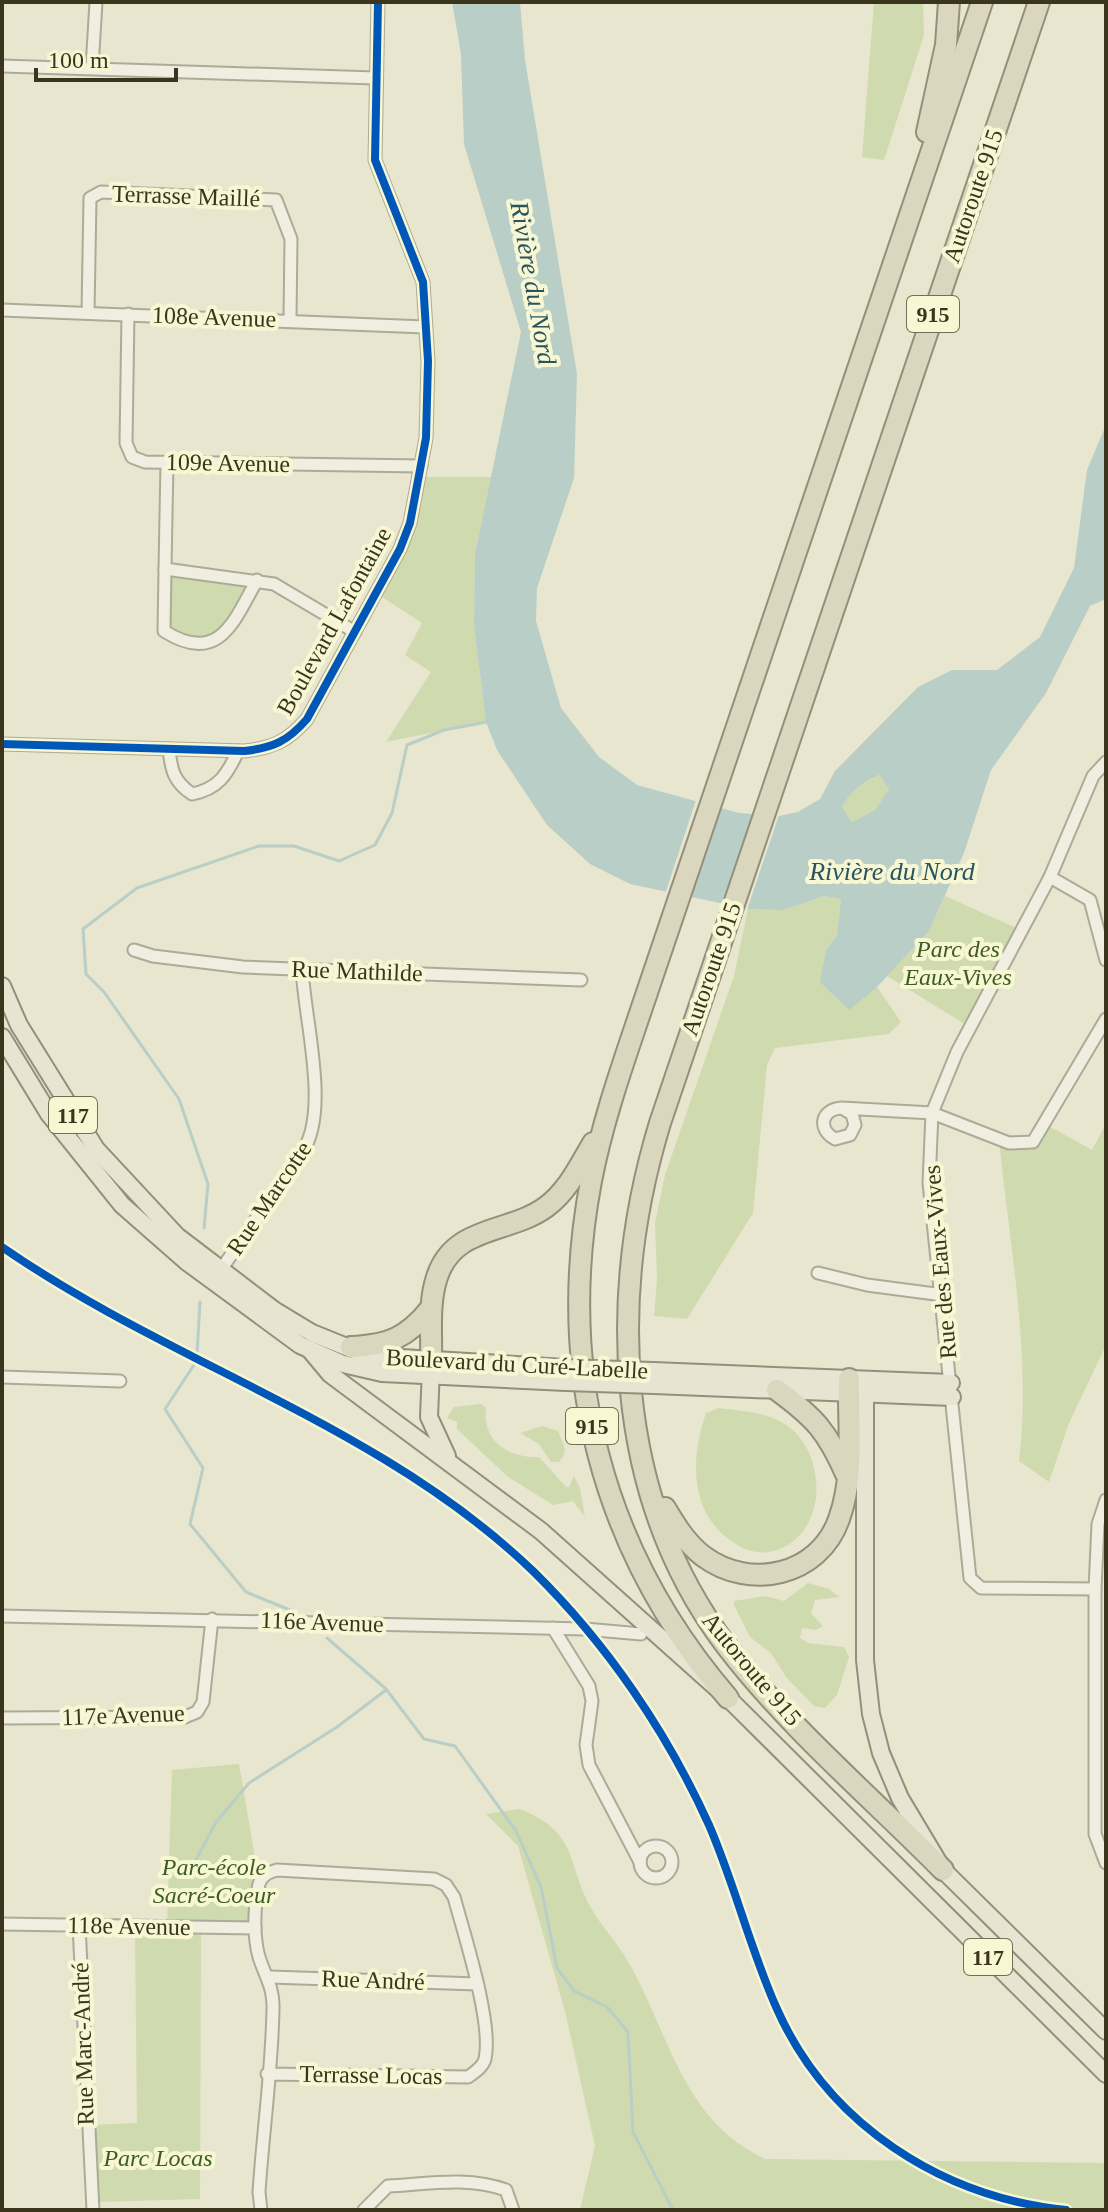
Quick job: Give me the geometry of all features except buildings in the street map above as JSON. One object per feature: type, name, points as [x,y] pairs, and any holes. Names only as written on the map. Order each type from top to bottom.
[{"type":"highway","points":[[901,244],[941,68],[949,2]]},
{"type":"highway","name":"Autoroute 915","points":[[728,1698],[676,1634],[643,1577],[614,1508],[594,1437],[582,1365],[579,1290],[586,1213],[605,1122],[678,898],[982,2]]},
{"type":"highway","name":"Autoroute 915","points":[[943,1870],[771,1697],[724,1643],[679,1567],[647,1477],[631,1399],[627,1347],[633,1232],[655,1138],[1039,2]]},
{"type":"highway","points":[[431,1370],[431,1308],[436,1278],[451,1251],[469,1237],[525,1218],[550,1204],[572,1180],[605,1122]]},
{"type":"highway","points":[[351,1347],[384,1345],[398,1340],[414,1328],[431,1308]]},
{"type":"highway","points":[[647,1477],[692,1547],[720,1566],[759,1575],[795,1568],[826,1545],[840,1517],[857,1387]]},
{"type":"highway","points":[[777,1390],[825,1430],[847,1477]]},
{"type":"main road","name":"Boulevard du Curé-Labelle","points":[[2,986],[19,1025],[96,1149],[217,1276],[294,1323],[369,1356],[431,1370]]},
{"type":"main road","name":"Boulevard du Curé-Labelle","points":[[2,1037],[49,1114],[86,1164],[122,1205],[310,1350],[366,1370],[857,1387]]},
{"type":"main road","points":[[310,1350],[330,1374],[552,1540],[648,1635],[728,1698]]},
{"type":"main road","points":[[431,1370],[430,1424],[452,1464]]},
{"type":"main road","name":"Boulevard du Curé-Labelle","points":[[653,1378],[777,1390],[857,1387]]},
{"type":"main road","points":[[943,1870],[892,1781],[871,1714],[865,1660],[857,1387],[952,1390]]},
{"type":"main road","name":"117","points":[[728,1698],[1106,2074]]},
{"type":"main road","name":"117","points":[[943,1870],[1106,2031]]},
{"type":"street","points":[[92,68],[96,2]]},
{"type":"street","name":"Boulevard Lafontaine","points":[[2,744],[238,751],[273,748],[292,735],[307,719],[405,536],[426,438],[423,282],[375,160],[378,2]]},
{"type":"street","points":[[2,66],[375,78]]},
{"type":"street","name":"Terrasse Maillé","points":[[88,313],[90,198],[101,192],[276,200],[291,239],[290,319]]},
{"type":"street","name":"108e Avenue","points":[[2,310],[290,319],[425,327]]},
{"type":"street","name":"109e Avenue","points":[[128,314],[126,443],[132,457],[145,462],[421,466]]},
{"type":"street","points":[[167,462],[164,631],[177,640],[211,643],[227,634],[257,580]]},
{"type":"street","points":[[165,569],[274,584],[355,632]]},
{"type":"street","points":[[169,749],[171,770],[178,784],[192,794],[209,790],[226,776],[238,751]]},
{"type":"street","name":"Rue des Eaux-Vives","points":[[1095,1589],[981,1588],[970,1578],[929,1183],[932,1113],[957,1052],[1050,877],[1093,776],[1106,762]]},
{"type":"street","points":[[1050,877],[1090,900],[1106,960]]},
{"type":"street","name":"Rue Mathilde","points":[[134,950],[153,956],[243,967],[581,980]]},
{"type":"street","name":"Rue Marcotte","points":[[217,1276],[303,1151],[313,1129],[315,1106],[302,968]]},
{"type":"street","points":[[842,1108],[932,1113],[1009,1143],[1033,1142],[1106,1019]]},
{"type":"street","points":[[818,1273],[867,1285],[943,1295]]},
{"type":"street","points":[[2,1377],[120,1381]]},
{"type":"street","points":[[1106,1500],[1098,1524],[1095,1589],[1095,1834],[1106,1863]]},
{"type":"street","name":"116e Avenue","points":[[2,1616],[553,1628],[648,1635]]},
{"type":"street","name":"117e Avenue","points":[[2,1718],[185,1717],[197,1712],[203,1702],[212,1619]]},
{"type":"street","points":[[553,1628],[589,1686],[592,1701],[586,1745],[589,1765],[640,1862]]},
{"type":"street","name":"Terrasse Locas","points":[[277,1870],[434,1879],[446,1885],[454,1897],[483,2006],[485,2059],[468,2077],[267,2074],[273,2010],[270,1977],[258,1953],[255,1928],[259,1881],[267,1873],[277,1870]]},
{"type":"street","name":"118e Avenue","points":[[2,1924],[255,1928]]},
{"type":"street","name":"Rue Marc-André","points":[[79,1925],[93,2210]]},
{"type":"street","name":"Rue André","points":[[270,1977],[477,1984]]},
{"type":"street","points":[[261,2210],[259,2192],[267,2074]]},
{"type":"street","points":[[364,2210],[388,2186],[461,2181],[486,2183],[506,2190],[513,2210]]},
{"type":"green space","points":[[874,2],[923,2],[924,35],[884,160],[862,157]]},
{"type":"green space","points":[[420,477],[491,477],[475,554],[474,626],[486,722],[386,742],[431,672],[405,655],[422,623],[376,593],[400,549]]},
{"type":"green space","points":[[165,569],[257,580],[211,643],[164,631]]},
{"type":"green space","points":[[881,775],[889,789],[875,810],[852,822],[842,807],[854,791]]},
{"type":"green space","points":[[824,896],[841,899],[837,935],[826,950],[848,1009],[877,987],[901,1022],[889,1034],[775,1048],[767,1065],[753,1213],[687,1319],[654,1316],[657,1279],[655,1223],[665,1175],[734,976],[748,909],[784,910]]},
{"type":"green space","name":"Parc des Eaux-Vives","points":[[945,896],[1023,931],[971,1028],[887,976],[929,931]]},
{"type":"green space","points":[[1045,1124],[1092,1150],[1106,1124],[1106,1345],[1069,1423],[1049,1482],[1019,1461],[1023,1380],[1021,1340],[999,1139],[1034,1142]]},
{"type":"green space","points":[[481,1404],[486,1408],[488,1430],[500,1446],[518,1455],[539,1457],[566,1487],[569,1487],[574,1476],[580,1488],[585,1517],[573,1501],[553,1505],[507,1476],[457,1429],[457,1422],[447,1418],[454,1407]]},
{"type":"green space","points":[[719,1408],[755,1413],[781,1422],[801,1440],[810,1456],[815,1474],[813,1511],[806,1527],[794,1541],[777,1550],[756,1552],[736,1544],[709,1518],[702,1503],[697,1486],[697,1449],[706,1413]]},
{"type":"green space","points":[[542,1426],[558,1431],[565,1450],[559,1462],[551,1462],[539,1444],[520,1433]]},
{"type":"green space","points":[[808,1583],[829,1589],[839,1597],[815,1600],[811,1613],[823,1626],[816,1630],[802,1628],[800,1638],[808,1643],[844,1647],[849,1657],[837,1695],[825,1708],[814,1706],[786,1677],[771,1653],[750,1637],[734,1605],[734,1601],[766,1596],[784,1601]]},
{"type":"green space","name":"Parc-école Sacré-Coeur","points":[[239,1764],[259,1881],[255,1928],[167,1927],[172,1770]]},
{"type":"green space","points":[[520,1809],[539,1818],[562,1839],[591,1908],[626,1958],[695,2098],[737,2142],[765,2159],[1106,2163],[1106,2210],[580,2210],[595,2146],[565,2011],[518,1846],[486,1814]]},
{"type":"green space","name":"Parc Locas","points":[[135,1929],[201,1932],[200,2199],[97,2202],[92,2125],[137,2123]]},
{"type":"water","name":"Rivière du Nord","points":[[452,2],[520,2],[525,60],[577,374],[574,478],[537,588],[536,621],[561,708],[599,757],[637,785],[739,813],[779,816],[798,812],[820,799],[835,771],[918,687],[952,670],[997,670],[1040,637],[1074,568],[1087,470],[1106,425],[1106,599],[1090,606],[1046,693],[991,770],[964,853],[929,931],[877,987],[849,1010],[820,982],[826,950],[837,935],[841,899],[824,896],[784,910],[748,909],[630,884],[590,864],[547,825],[497,750],[486,722],[474,626],[475,554],[521,332],[464,144],[461,54]],"holes":[[[880,775],[889,789],[875,810],[852,822],[842,807],[858,787]]]},
{"type":"pier","points":[[697,797],[718,804],[678,898],[665,894]]},
{"type":"pier","points":[[769,811],[780,812],[746,913],[725,908]]},
{"type":"waterway","points":[[204,1228],[208,1184],[179,1099],[104,992],[86,974],[83,929],[137,888],[259,846],[294,846],[339,861],[375,845],[392,813],[407,745],[444,730],[487,722]]},
{"type":"waterway","points":[[197,1354],[200,1302]]},
{"type":"waterway","points":[[194,1365],[165,1409],[203,1468],[190,1524],[246,1592],[295,1612]]},
{"type":"waterway","points":[[327,1638],[386,1689],[424,1739],[455,1746],[516,1831],[541,1887],[557,1968],[574,1991],[607,2007],[628,2032],[633,2132],[673,2210]]},
{"type":"waterway","points":[[196,1860],[216,1822],[249,1783],[337,1727],[386,1690]]},
{"type":"cycle path","points":[[2,744],[244,751],[279,742],[307,719],[400,549],[410,523],[426,438],[428,361],[423,282],[375,160],[378,2]]},
{"type":"cycle path","points":[[2,1247],[68,1289],[344,1436],[411,1476],[475,1521],[534,1572],[610,1659],[674,1756],[709,1825],[777,2009],[799,2050],[826,2087],[858,2120],[894,2148],[933,2171],[975,2189],[1020,2202],[1066,2210]]}]
